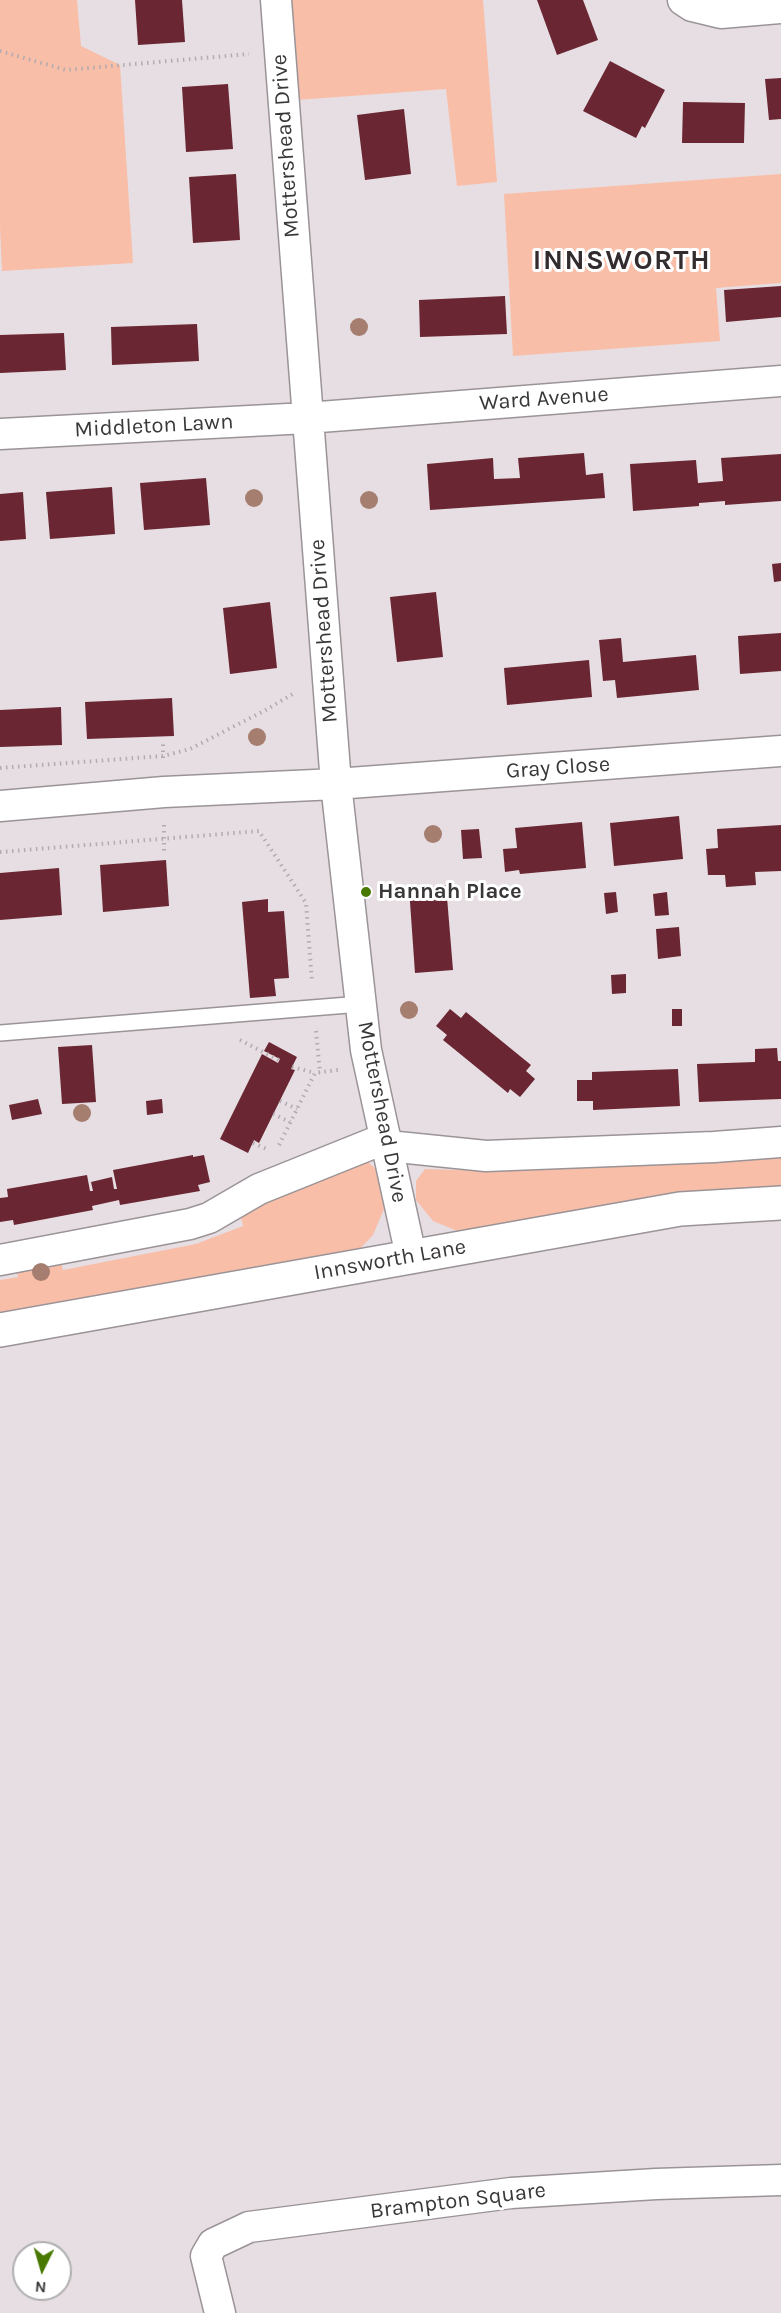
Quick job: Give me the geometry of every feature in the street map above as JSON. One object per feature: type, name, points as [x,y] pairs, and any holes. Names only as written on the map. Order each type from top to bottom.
[{"type":"street","name":"Mottershead Drive","points":[[276,0],[336,784],[370,1065],[411,1256]]},
{"type":"street","points":[[683,0],[692,6],[721,14],[781,8]]},
{"type":"street","name":"Ward Avenue","points":[[307,417],[781,381]]},
{"type":"street","name":"Middleton Lawn","points":[[0,434],[307,417]]},
{"type":"street","name":"Gray Close","points":[[336,784],[781,751]]},
{"type":"street","points":[[0,806],[164,792],[336,784]]},
{"type":"street","points":[[0,1260],[190,1224],[209,1218],[259,1189],[387,1142],[486,1155],[714,1147],[781,1142]]},
{"type":"street","name":"Innsworth Lane","points":[[0,1330],[680,1209],[781,1203]]},
{"type":"street","name":"Brampton Square","points":[[220,2313],[206,2256],[213,2244],[249,2227],[511,2193],[656,2184],[781,2180]]},
{"type":"lane","points":[[0,1033],[361,1004]]},
{"type":"path","points":[[0,51],[66,70],[279,52]]},
{"type":"path","points":[[0,768],[163,756],[190,749],[264,711],[326,674]]},
{"type":"path","points":[[0,852],[259,831],[306,903],[315,1007],[317,1073],[275,1153]]},
{"type":"path","points":[[233,1036],[279,1060]]},
{"type":"path","points":[[292,1067],[317,1073],[370,1065]]},
{"type":"path","points":[[280,1101],[297,1109]]},
{"type":"path","points":[[273,1114],[290,1122]]},
{"type":"shaded area","points":[[0,0],[77,0],[81,46],[120,65],[133,263],[2,271]]},
{"type":"shaded area","points":[[276,0],[483,0],[497,182],[457,186],[446,89],[283,101]]},
{"type":"shaded area","points":[[781,174],[781,283],[716,288],[720,341],[513,356],[504,194]]},
{"type":"shaded area","points":[[781,1142],[781,1190],[462,1233],[433,1221],[416,1200],[416,1181],[425,1169],[486,1171]]},
{"type":"shaded area","points":[[359,1160],[368,1162],[376,1169],[382,1187],[384,1209],[373,1235],[355,1254],[0,1320],[0,1280],[18,1277],[16,1267],[60,1258],[63,1270],[196,1244],[243,1226],[240,1212]]},
{"type":"building","points":[[135,0],[182,0],[185,42],[138,45]]},
{"type":"building","points":[[537,0],[583,0],[598,40],[557,55]]},
{"type":"building","points":[[610,61],[665,90],[645,128],[642,126],[636,138],[583,111]]},
{"type":"building","points":[[781,78],[781,119],[769,120],[765,79]]},
{"type":"building","points":[[228,84],[233,149],[186,152],[182,87]]},
{"type":"building","points":[[683,102],[745,103],[744,143],[682,143]]},
{"type":"building","points":[[404,109],[411,174],[365,180],[357,115]]},
{"type":"building","points":[[236,174],[240,240],[193,243],[189,177]]},
{"type":"building","points":[[781,286],[781,317],[726,322],[724,290]]},
{"type":"building","points":[[505,296],[507,334],[420,337],[419,300]]},
{"type":"building","points":[[197,324],[199,361],[112,365],[111,327]]},
{"type":"building","points":[[64,333],[66,370],[0,373],[0,335]]},
{"type":"building","points":[[584,453],[586,475],[603,473],[605,498],[430,510],[427,464],[493,458],[494,479],[520,478],[518,458]]},
{"type":"building","points":[[781,454],[781,501],[725,505],[725,501],[699,503],[699,506],[633,511],[630,464],[696,460],[698,483],[723,481],[721,458]]},
{"type":"building","points":[[206,478],[210,525],[144,530],[140,483]]},
{"type":"building","points":[[112,487],[115,534],[50,539],[46,492]]},
{"type":"building","points":[[23,492],[26,539],[0,541],[0,494]]},
{"type":"building","points":[[781,563],[781,581],[774,582],[772,564]]},
{"type":"building","points":[[436,592],[443,657],[397,662],[390,597]]},
{"type":"building","points":[[270,602],[277,668],[230,674],[223,608]]},
{"type":"building","points":[[781,633],[781,671],[740,674],[738,636]]},
{"type":"building","points":[[621,638],[623,662],[696,655],[699,690],[617,698],[615,680],[603,681],[599,640]]},
{"type":"building","points":[[589,660],[592,697],[507,705],[504,668]]},
{"type":"building","points":[[172,698],[174,736],[87,739],[85,702]]},
{"type":"building","points":[[61,707],[62,745],[0,747],[0,710]]},
{"type":"building","points":[[679,816],[683,859],[614,866],[610,823]]},
{"type":"building","points":[[582,822],[586,868],[520,874],[519,870],[505,872],[503,849],[517,848],[515,828]]},
{"type":"building","points":[[781,825],[781,871],[755,872],[756,885],[726,887],[725,875],[708,875],[706,849],[718,848],[717,829]]},
{"type":"building","points":[[479,829],[482,858],[463,859],[461,830]]},
{"type":"building","points":[[166,860],[169,906],[103,912],[100,865]]},
{"type":"building","points":[[59,868],[62,915],[0,920],[0,873]]},
{"type":"building","points":[[446,885],[453,970],[415,973],[409,888]]},
{"type":"building","points":[[616,892],[618,912],[606,914],[604,893]]},
{"type":"building","points":[[667,892],[669,915],[655,916],[653,894]]},
{"type":"building","points":[[268,899],[268,912],[284,911],[289,978],[274,979],[276,996],[250,998],[242,902]]},
{"type":"building","points":[[679,927],[681,956],[658,959],[656,929]]},
{"type":"building","points":[[626,974],[626,993],[612,994],[611,975]]},
{"type":"building","points":[[450,1009],[461,1018],[466,1012],[531,1065],[526,1071],[535,1079],[520,1097],[510,1089],[508,1093],[443,1040],[447,1035],[436,1026]]},
{"type":"building","points":[[672,1009],[682,1009],[682,1026],[672,1026]]},
{"type":"building","points":[[269,1042],[297,1057],[291,1069],[295,1070],[259,1143],[254,1140],[248,1153],[220,1139],[262,1054],[278,1063],[280,1059],[264,1051]]},
{"type":"building","points":[[92,1045],[96,1102],[62,1104],[58,1047]]},
{"type":"building","points":[[777,1048],[778,1061],[781,1061],[781,1099],[699,1102],[697,1064],[755,1062],[755,1049]]},
{"type":"building","points":[[678,1069],[680,1106],[593,1110],[593,1101],[577,1101],[577,1080],[592,1080],[592,1072]]},
{"type":"building","points":[[38,1099],[42,1114],[12,1120],[9,1105]]},
{"type":"building","points":[[162,1099],[163,1113],[147,1115],[146,1101]]},
{"type":"building","points":[[193,1155],[193,1157],[204,1155],[210,1182],[198,1185],[200,1191],[120,1205],[119,1200],[92,1206],[93,1210],[14,1225],[13,1220],[0,1222],[0,1198],[8,1197],[7,1189],[87,1175],[90,1191],[93,1191],[91,1182],[112,1177],[114,1189],[117,1189],[113,1170]]},
{"type":"place","name":"Hannah Place","points":[[366,892]]},
{"type":"district","name":"INNSWORTH","points":[[622,261]]}]
